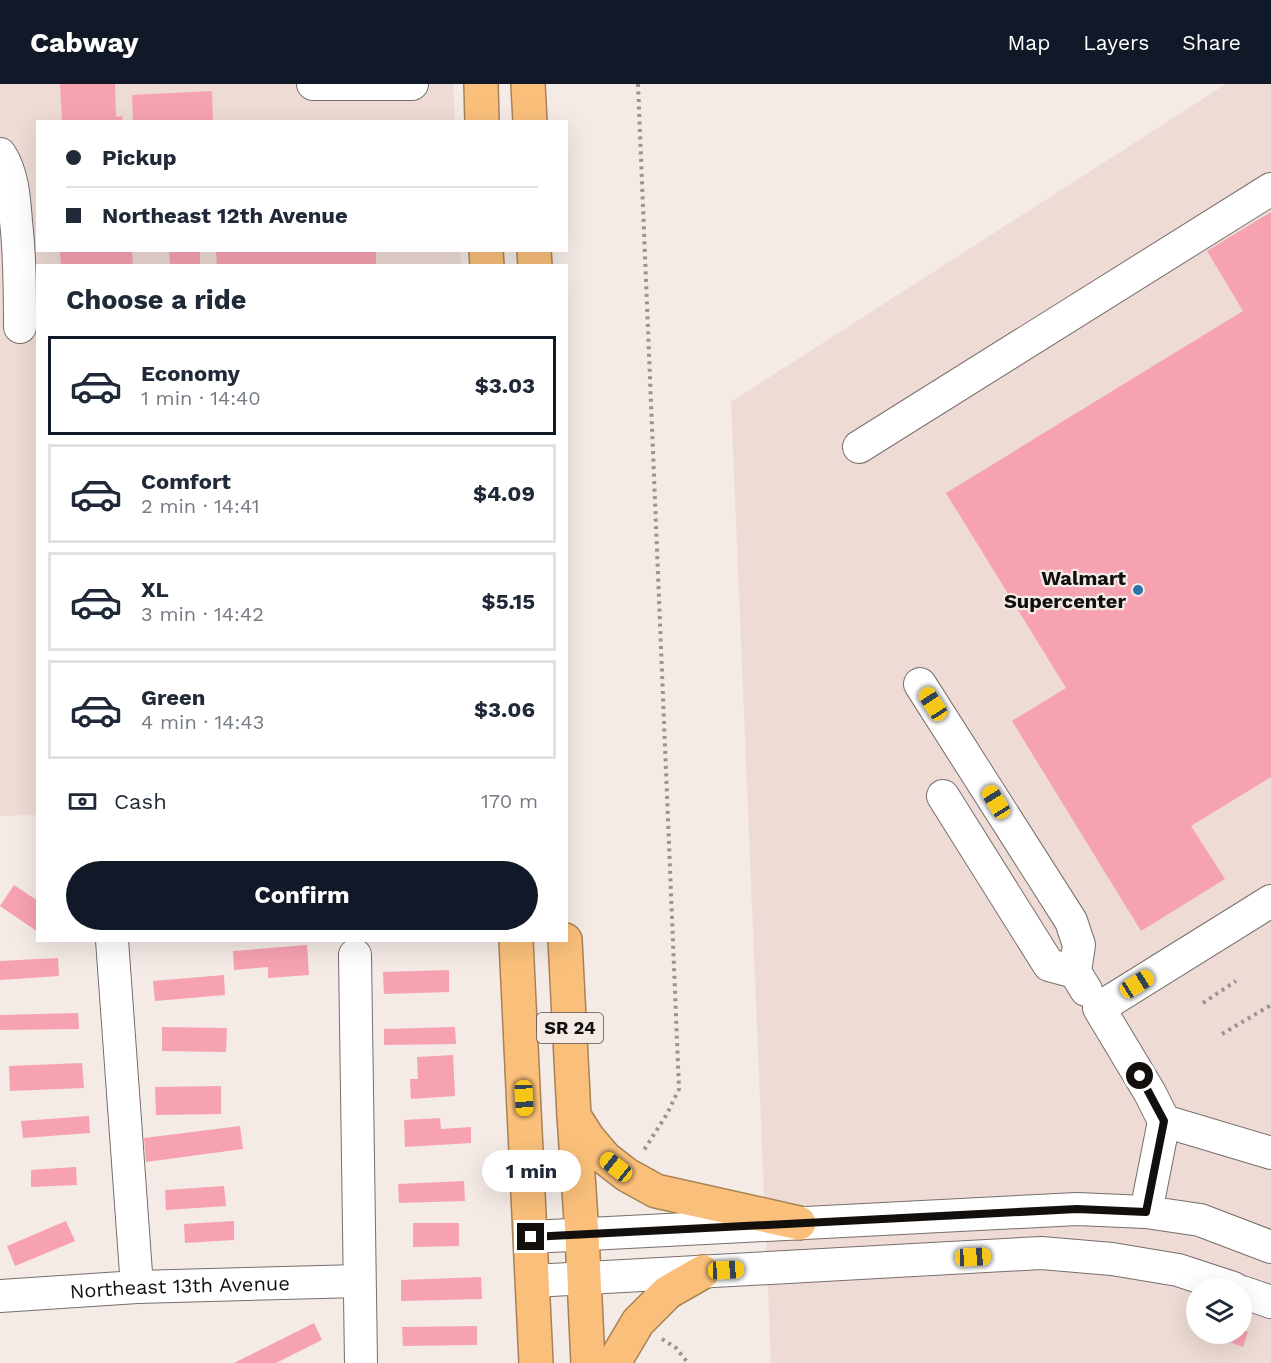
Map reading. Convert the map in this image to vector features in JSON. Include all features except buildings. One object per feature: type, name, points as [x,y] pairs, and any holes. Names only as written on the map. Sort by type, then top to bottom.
[{"type":"highway","points":[[481,84],[482,120]]},
{"type":"highway","points":[[528,84],[530,120]]},
{"type":"highway","name":"SR 24","points":[[516,942],[536,1363]]},
{"type":"highway","name":"SR 24","points":[[565,942],[588,1363]]},
{"type":"highway","points":[[574,1116],[588,1138],[605,1158],[627,1175],[656,1191],[800,1223]]},
{"type":"highway","points":[[616,1363],[638,1322],[668,1292],[703,1272]]},
{"type":"street","points":[[313,84],[412,84]]},
{"type":"street","points":[[0,154],[10,176],[14,198],[18,244],[20,327]]},
{"type":"street","points":[[860,447],[1271,189]]},
{"type":"street","points":[[920,684],[1071,921],[1079,945],[1075,972]]},
{"type":"street","points":[[943,796],[1049,965],[1075,972],[1150,1093],[1164,1121],[1146,1212]]},
{"type":"street","points":[[1099,1008],[1271,901]]},
{"type":"street","points":[[112,942],[137,1287]]},
{"type":"street","points":[[355,955],[361,1363]]},
{"type":"street","points":[[1164,1121],[1271,1153]]},
{"type":"street","points":[[531,1237],[1077,1209],[1146,1212],[1200,1220],[1271,1246]]},
{"type":"street","points":[[533,1281],[1041,1253],[1112,1259],[1178,1270],[1202,1278]]},
{"type":"street","name":"Northeast 13th Avenue","points":[[0,1296],[137,1287],[359,1281]]},
{"type":"street","points":[[1252,1295],[1271,1302]]},
{"type":"path","points":[[638,84],[679,1089],[667,1114],[642,1152]]},
{"type":"path","points":[[1203,1003],[1236,981]]},
{"type":"path","points":[[1222,1034],[1271,1005]]},
{"type":"path","points":[[655,1334],[676,1348],[688,1363]]},
{"type":"shaded area","points":[[0,84],[453,84],[455,120],[36,120],[36,252],[460,252],[461,264],[36,264],[36,815],[0,816]]},
{"type":"shaded area","points":[[1226,84],[1271,84],[1271,1363],[771,1363],[731,402]]},
{"type":"place","name":"Walmart Supercenter","points":[[1138,590]]},
{"type":"route","points":[[531,1237],[1077,1209],[1146,1212],[1164,1121],[1140,1076]]}]
